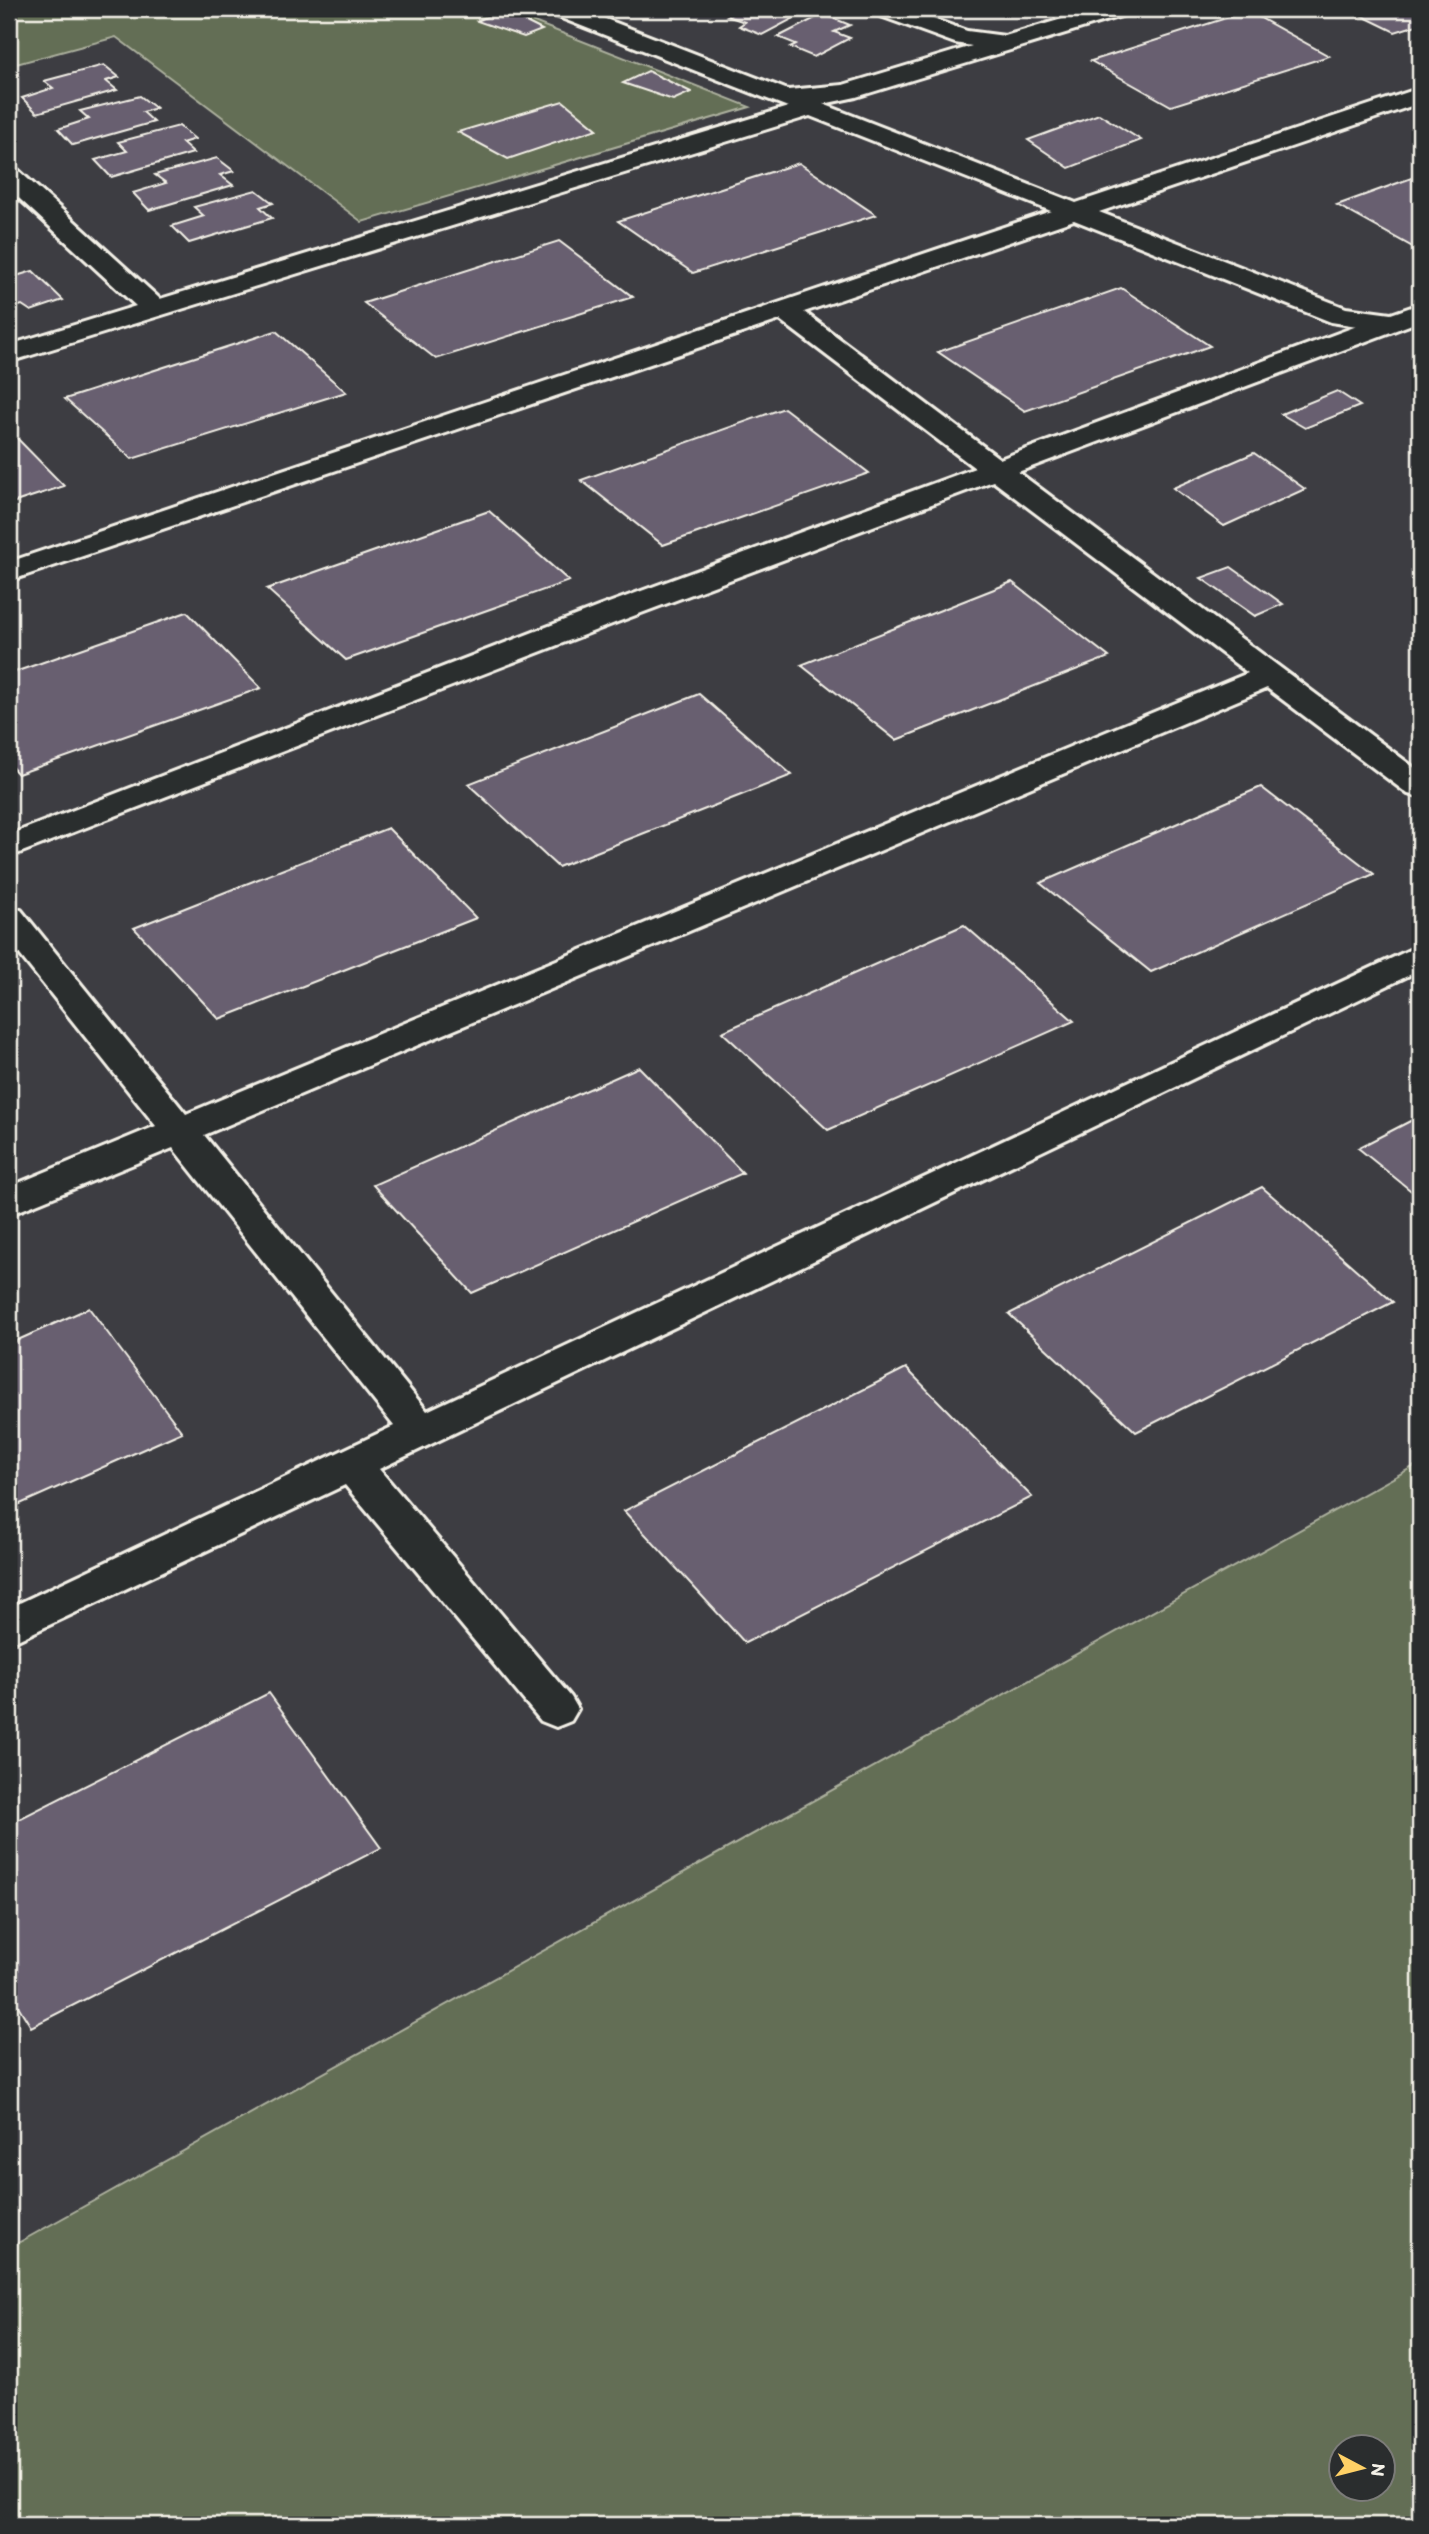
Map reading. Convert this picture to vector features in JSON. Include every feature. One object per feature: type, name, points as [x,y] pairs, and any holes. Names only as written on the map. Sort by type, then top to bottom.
[{"type":"street","points":[[559,9],[1329,311],[1370,321],[1412,316]]},
{"type":"street","points":[[883,9],[953,34],[989,42],[1022,39]]},
{"type":"street","points":[[927,9],[953,34],[961,48],[948,61]]},
{"type":"street","points":[[764,89],[789,96],[819,97],[867,86],[1121,9]]},
{"type":"street","points":[[867,86],[856,92],[846,107],[852,120],[871,131]]},
{"type":"street","points":[[9,572],[1420,95]]},
{"type":"street","points":[[9,354],[812,108]]},
{"type":"street","points":[[9,175],[154,309]]},
{"type":"street","points":[[9,211],[38,202]]},
{"type":"street","points":[[783,310],[1420,787]]},
{"type":"street","points":[[1324,348],[1342,337],[1344,329],[1337,317],[1329,311]]},
{"type":"street","points":[[9,847],[609,614],[1412,316]]},
{"type":"street","points":[[9,1202],[1270,675]]},
{"type":"street","points":[[9,918],[421,1431]]},
{"type":"street","points":[[9,1627],[1420,956]]},
{"type":"street","points":[[351,1464],[555,1709]]},
{"type":"shaded area","points":[[9,9],[1420,9],[1420,2525],[9,2525]]},
{"type":"green space","points":[[9,9],[501,9],[750,107],[362,222],[116,37],[9,66]]},
{"type":"green space","points":[[1420,1463],[1420,2525],[9,2525],[9,2248]]},
{"type":"building","points":[[741,9],[787,9],[783,10],[798,16],[762,35],[739,26],[745,22],[727,16]]},
{"type":"building","points":[[1348,9],[1420,9],[1420,24],[1395,32]]},
{"type":"building","points":[[502,10],[542,30],[524,37],[477,21]]},
{"type":"building","points":[[1248,11],[1329,56],[1171,106],[1091,61]]},
{"type":"building","points":[[823,14],[850,25],[834,32],[850,38],[814,57],[790,47],[796,44],[778,37]]},
{"type":"building","points":[[104,65],[119,77],[106,81],[117,90],[37,113],[22,98],[53,88],[44,81]]},
{"type":"building","points":[[648,71],[691,92],[673,100],[623,83]]},
{"type":"building","points":[[140,96],[156,108],[143,112],[154,122],[73,145],[58,129],[89,119],[80,111]]},
{"type":"building","points":[[563,101],[597,129],[508,159],[458,132]]},
{"type":"building","points":[[1099,114],[1141,140],[1069,168],[1028,140]]},
{"type":"building","points":[[179,126],[195,139],[182,143],[193,153],[111,177],[95,160],[127,151],[118,142]]},
{"type":"building","points":[[217,158],[234,171],[220,175],[233,185],[149,210],[133,193],[166,183],[155,175]]},
{"type":"building","points":[[799,163],[876,215],[693,273],[618,221]]},
{"type":"building","points":[[1420,175],[1420,251],[1337,205]]},
{"type":"building","points":[[256,190],[273,203],[260,207],[272,218],[189,243],[172,226],[204,216],[194,207]]},
{"type":"building","points":[[559,241],[633,297],[436,359],[364,303]]},
{"type":"building","points":[[33,271],[63,300],[31,311],[22,305],[9,309],[9,274],[13,277]]},
{"type":"building","points":[[1121,288],[1210,346],[1025,411],[938,352]]},
{"type":"building","points":[[276,331],[346,392],[132,459],[65,399]]},
{"type":"building","points":[[1337,391],[1360,406],[1305,428],[1281,414]]},
{"type":"building","points":[[784,408],[869,473],[663,545],[581,480]]},
{"type":"building","points":[[9,430],[64,486],[9,504]]},
{"type":"building","points":[[1254,453],[1305,489],[1224,526],[1173,488]]},
{"type":"building","points":[[489,511],[569,581],[346,660],[267,589]]},
{"type":"building","points":[[1231,567],[1283,604],[1255,616],[1201,578]]},
{"type":"building","points":[[1012,582],[1109,657],[896,740],[801,665]]},
{"type":"building","points":[[187,612],[261,688],[18,774],[9,764],[9,674]]},
{"type":"building","points":[[699,694],[792,775],[558,867],[468,784]]},
{"type":"building","points":[[1261,787],[1374,874],[1151,972],[1040,883]]},
{"type":"building","points":[[388,828],[476,918],[219,1019],[134,928]]},
{"type":"building","points":[[964,925],[1074,1021],[828,1130],[722,1032]]},
{"type":"building","points":[[639,1067],[743,1173],[472,1293],[373,1185]]},
{"type":"building","points":[[1420,1116],[1420,1198],[1358,1148]]},
{"type":"building","points":[[1262,1187],[1393,1302],[1136,1432],[1009,1314]]},
{"type":"building","points":[[89,1308],[182,1432],[9,1509],[9,1344]]},
{"type":"building","points":[[906,1368],[1032,1497],[745,1643],[624,1511]]},
{"type":"building","points":[[269,1693],[381,1848],[31,2027],[9,1991],[9,1824]]}]
